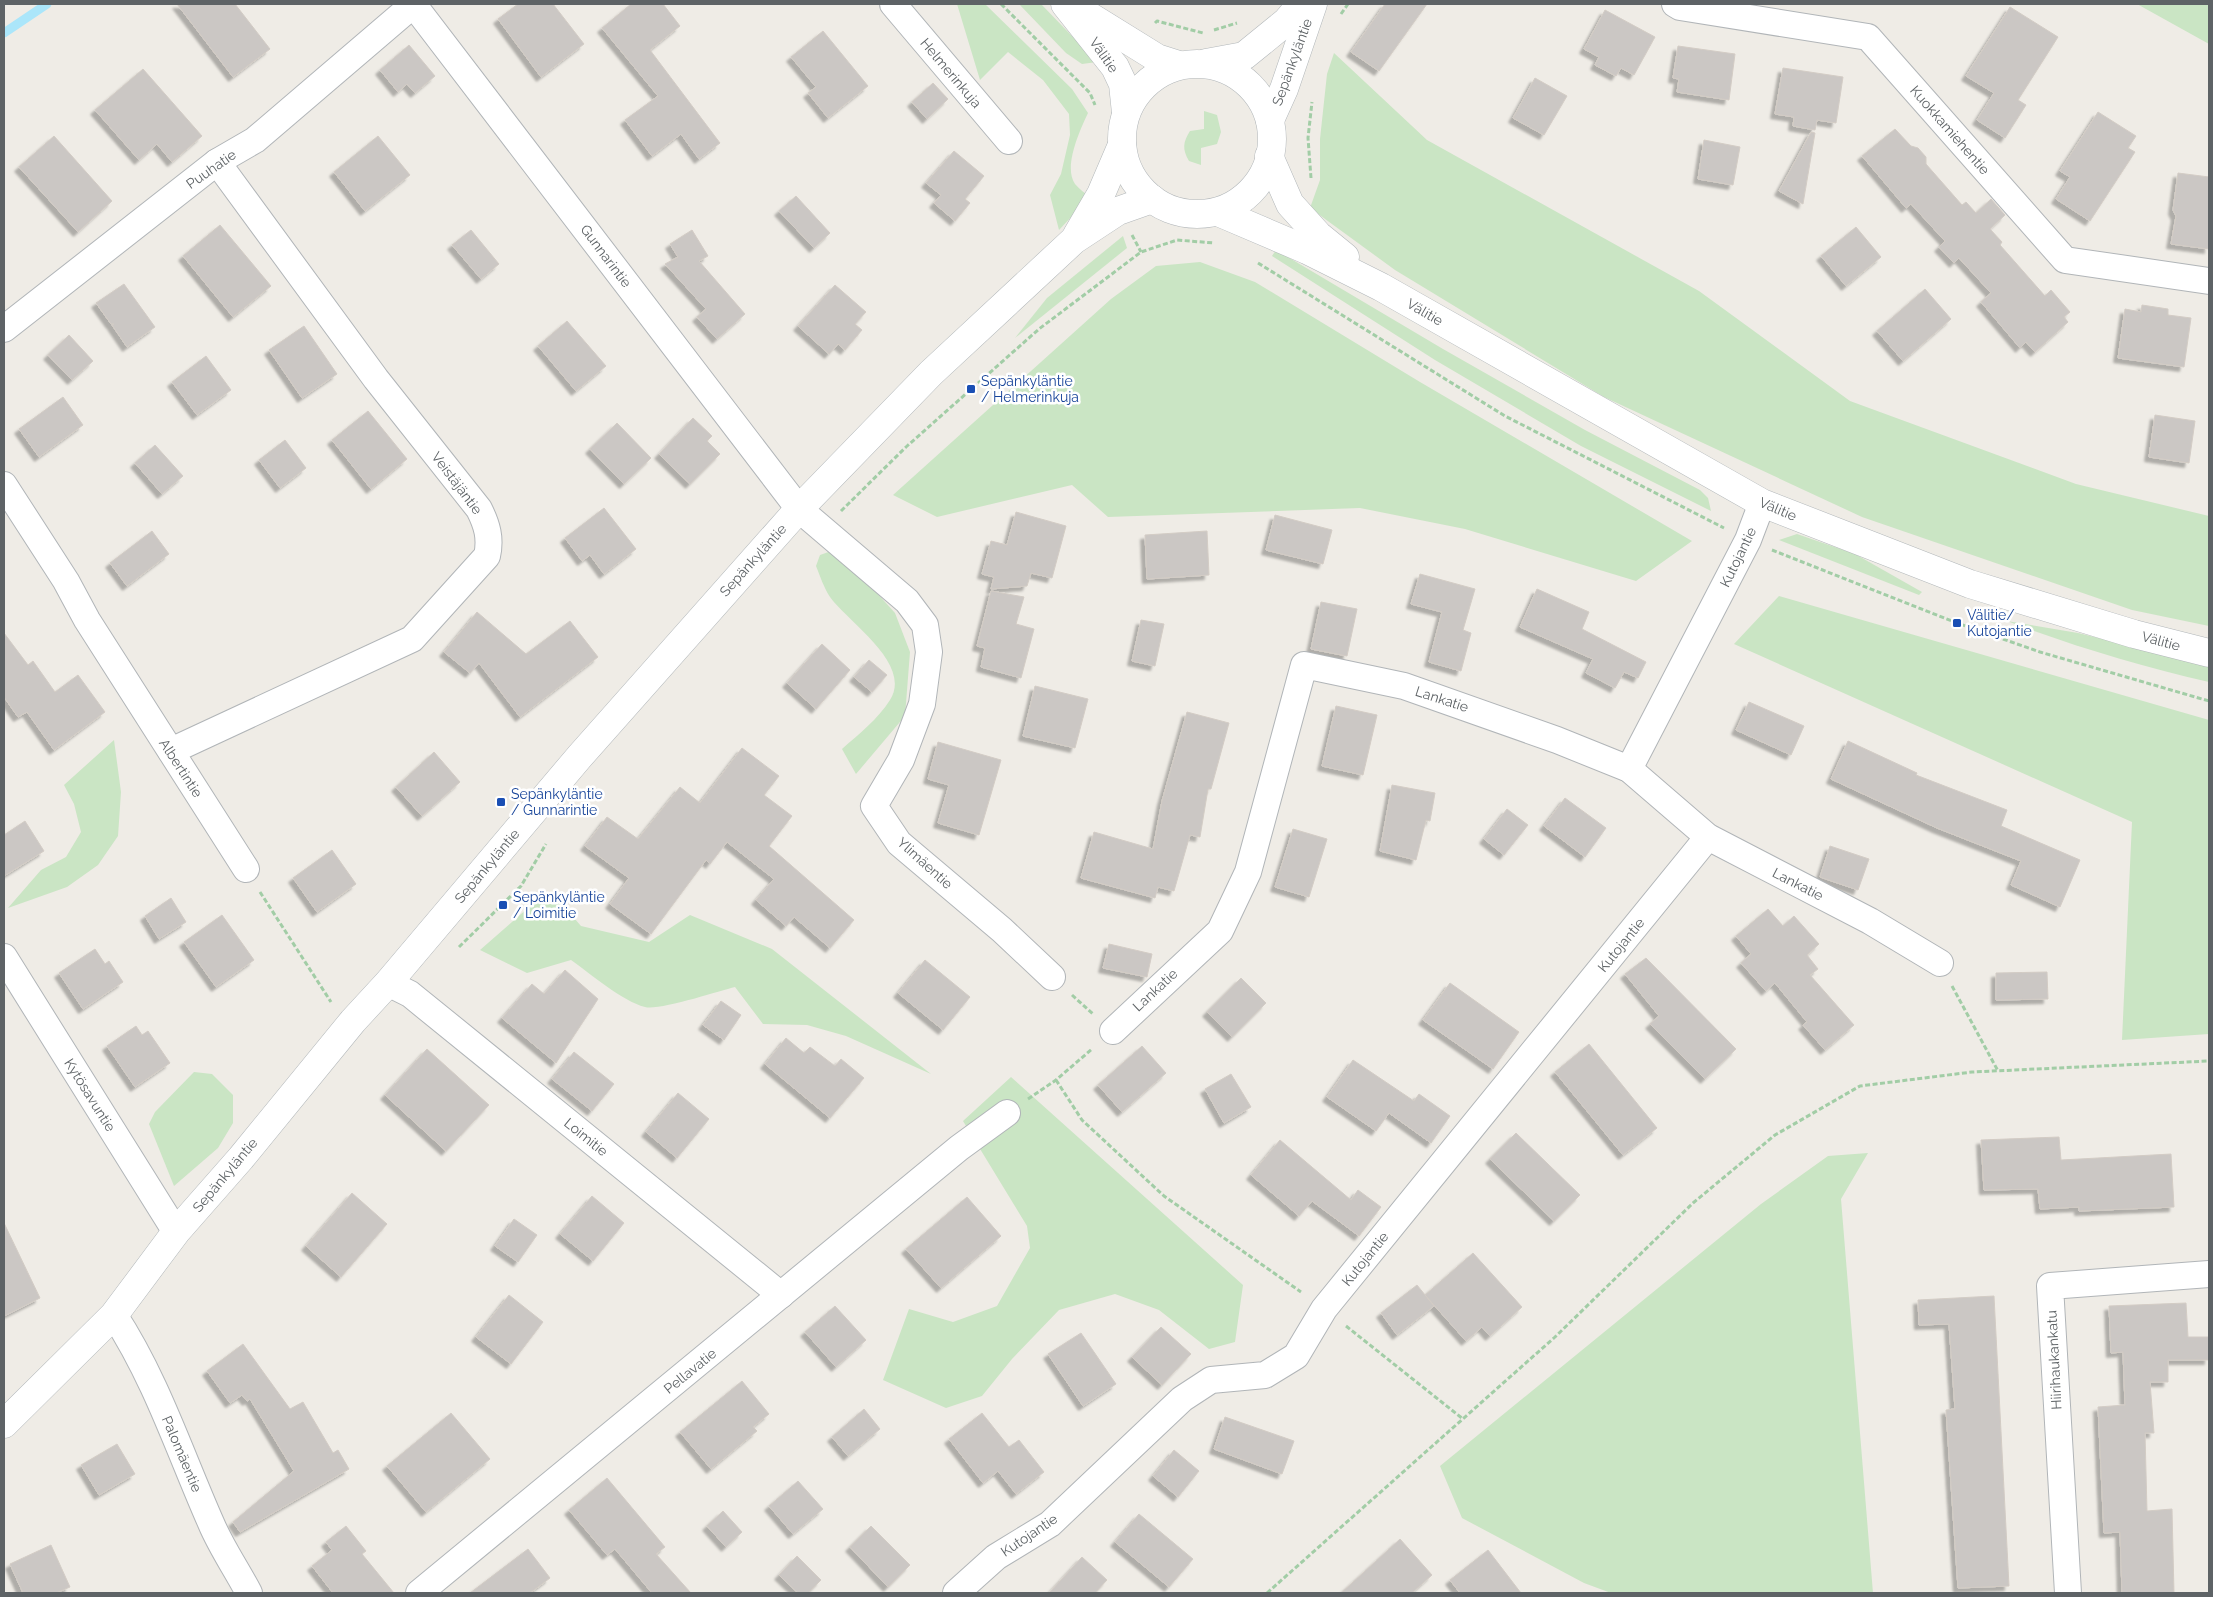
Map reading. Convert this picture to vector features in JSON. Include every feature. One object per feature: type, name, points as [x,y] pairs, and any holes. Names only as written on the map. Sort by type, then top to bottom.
[{"type":"main road","name":"Välitie","points":[[1065,4],[1115,67],[1122,84],[1126,113]]},
{"type":"main road","name":"Välitie","points":[[1069,4],[1157,58],[1179,65]]},
{"type":"main road","name":"Sepänkyläntie","points":[[1206,63],[1244,56],[1287,21],[1300,4]]},
{"type":"main road","name":"Sepänkyläntie","points":[[1270,120],[1284,89],[1313,4]]},
{"type":"main road","points":[[1206,63],[1228,70],[1248,83],[1261,98],[1270,120],[1272,148],[1265,171],[1255,187],[1238,202],[1218,212],[1182,212],[1167,208],[1152,199],[1137,184],[1128,169],[1122,145],[1126,113],[1136,93],[1156,75],[1179,65],[1206,63]]},
{"type":"main road","name":"Sepänkyläntie","points":[[1074,240],[1101,194],[1122,145]]},
{"type":"main road","name":"Välitie","points":[[1270,156],[1290,204],[1318,235],[1381,288]]},
{"type":"main road","name":"Sepänkyläntie","points":[[4,1424],[114,1315],[176,1232],[241,1158],[352,1021],[388,983],[580,756],[799,509],[931,373],[1074,240],[1118,212],[1152,199]]},
{"type":"main road","name":"Välitie","points":[[1218,212],[1307,250],[1381,288],[1762,503],[1970,584],[2134,634],[2209,653]]},
{"type":"street","name":"Puuhatie","points":[[4,329],[218,162],[255,140],[414,4]]},
{"type":"street","name":"Gunnarintie","points":[[414,4],[799,509]]},
{"type":"street","name":"Helmerinkuja","points":[[893,4],[1009,141]]},
{"type":"street","name":"Kuokkamiehentie","points":[[1674,4],[1680,7],[1868,37],[2065,260],[2209,281]]},
{"type":"street","name":"Veistäjäntie","points":[[171,751],[412,639],[487,556],[490,542],[487,525],[479,509],[376,380],[218,162]]},
{"type":"street","name":"Albertintie","points":[[4,485],[246,869]]},
{"type":"street","name":"Kutojantie","points":[[1629,769],[1748,540],[1762,503]]},
{"type":"street","name":"Ylimäentie","points":[[799,509],[907,601],[925,625],[929,652],[922,704],[901,760],[874,806],[899,843],[995,924],[1052,977]]},
{"type":"street","name":"Lankatie","points":[[1113,1030],[1220,931],[1248,872],[1304,665],[1404,686],[1530,730],[1629,769],[1708,837],[1870,921],[1940,963]]},
{"type":"street","name":"Kutojantie","points":[[956,1593],[996,1557],[1050,1524],[1182,1399],[1211,1380],[1265,1375],[1296,1356],[1324,1309],[1708,837]]},
{"type":"street","name":"Kytösavuntie","points":[[4,957],[176,1232]]},
{"type":"street","name":"Loimitie","points":[[388,983],[410,994],[781,1295]]},
{"type":"street","name":"Pellavatie","points":[[419,1593],[958,1148],[1007,1113]]},
{"type":"street","name":"Hiirihaukankatu","points":[[2068,1593],[2050,1286],[2209,1274]]},
{"type":"street","name":"Palomäentie","points":[[114,1315],[129,1337],[158,1398],[212,1525],[249,1593]]},
{"type":"path","points":[[1001,4],[1090,93],[1096,109]]},
{"type":"path","points":[[1339,17],[1348,4]]},
{"type":"path","points":[[1290,204],[1311,178],[1308,138],[1312,100]]},
{"type":"path","points":[[1118,212],[1141,252]]},
{"type":"path","points":[[823,529],[906,447],[1038,329],[1141,252],[1177,240],[1219,243]]},
{"type":"path","points":[[453,953],[521,886],[550,837]]},
{"type":"path","points":[[246,869],[332,1004],[352,1021]]},
{"type":"path","points":[[1940,963],[1998,1071]]},
{"type":"path","points":[[1007,1113],[1056,1080],[1113,1030],[1052,977]]},
{"type":"path","points":[[1267,1593],[1555,1337],[1693,1203],[1775,1135],[1860,1086],[1998,1071],[2209,1061]]},
{"type":"path","points":[[1056,1080],[1082,1120],[1164,1196],[1324,1309],[1463,1419]]},
{"type":"green space","points":[[957,4],[985,4],[1072,89],[1088,113],[1074,148],[1071,168],[1075,184],[1090,197],[1059,230],[1050,195],[1061,174],[1070,135],[1069,114],[1043,80],[1008,52],[980,80]]},
{"type":"green space","points":[[1019,4],[1041,4],[1097,62],[1082,64],[1066,53]]},
{"type":"green space","points":[[2137,4],[2209,4],[2209,44]]},
{"type":"green space","points":[[1334,53],[1427,140],[1699,291],[1850,401],[2076,484],[2209,516],[2209,626],[2132,610],[1862,517],[1604,397],[1395,270],[1310,208],[1320,180],[1320,139],[1327,74]]},
{"type":"green space","points":[[1204,111],[1217,115],[1221,132],[1217,144],[1201,148],[1201,165],[1189,161],[1184,146],[1190,131],[1204,129]]},
{"type":"green space","points":[[1123,236],[1127,248],[1015,338],[1047,298]]},
{"type":"green space","points":[[1276,250],[1585,430],[1700,490],[1708,498],[1711,511],[1581,446],[1435,360],[1272,256]]},
{"type":"green space","points":[[1200,262],[1255,282],[1420,382],[1692,541],[1636,581],[1465,529],[1360,508],[1108,517],[1072,485],[937,517],[893,495],[1111,299],[1156,266]]},
{"type":"green space","points":[[1797,534],[1855,554],[1922,592],[1919,595],[1779,540]]},
{"type":"green space","points":[[837,549],[895,613],[910,652],[905,716],[856,774],[842,749],[880,714],[890,700],[895,686],[893,672],[886,658],[830,597],[822,582],[816,566],[820,555]]},
{"type":"green space","points":[[1779,596],[2209,720],[2209,1034],[2122,1040],[2132,822],[1734,644]]},
{"type":"green space","points":[[2007,621],[2078,633],[2209,665],[2209,682],[2107,655]]},
{"type":"green space","points":[[114,740],[121,792],[118,836],[98,865],[67,887],[8,908],[41,870],[66,857],[81,832],[74,804],[64,785]]},
{"type":"green space","points":[[546,892],[555,896],[581,926],[649,942],[690,915],[772,949],[931,1074],[846,1036],[807,1025],[763,1024],[735,987],[662,1006],[645,1007],[617,993],[571,960],[527,973],[480,950]]},
{"type":"green space","points":[[194,1072],[212,1074],[233,1095],[233,1123],[218,1148],[174,1186],[149,1124],[155,1112]]},
{"type":"green space","points":[[1011,1077],[1243,1285],[1235,1342],[1209,1349],[1159,1310],[1115,1294],[1059,1310],[1012,1359],[982,1396],[946,1408],[883,1380],[909,1309],[953,1322],[997,1306],[1030,1248],[1027,1226],[963,1121]]},
{"type":"green space","points":[[1868,1153],[1841,1199],[1873,1593],[1611,1593],[1584,1583],[1462,1518],[1440,1466],[1761,1204],[1828,1156]]},
{"type":"building","points":[[177,4],[235,4],[270,49],[233,77]]},
{"type":"building","points":[[518,4],[553,4],[584,44],[541,77],[498,19]]},
{"type":"building","points":[[631,4],[663,4],[680,26],[650,50],[720,143],[699,159],[681,134],[652,156],[625,120],[658,96],[602,28]]},
{"type":"building","points":[[1385,4],[1427,4],[1379,71],[1351,52]]},
{"type":"building","points":[[2010,7],[2058,37],[2018,100],[2026,105],[2005,138],[1977,120],[1994,93],[1966,76]]},
{"type":"building","points":[[1605,10],[1655,37],[1634,75],[1621,68],[1616,76],[1595,65],[1599,57],[1584,49]]},
{"type":"building","points":[[823,31],[868,86],[828,118],[808,93],[816,87],[791,57]]},
{"type":"building","points":[[409,45],[435,76],[415,93],[407,84],[398,92],[380,70]]},
{"type":"building","points":[[1678,46],[1735,54],[1729,100],[1677,92],[1679,79],[1673,78]]},
{"type":"building","points":[[1783,68],[1843,77],[1836,123],[1817,120],[1815,130],[1793,126],[1794,117],[1775,114]]},
{"type":"building","points":[[143,69],[202,136],[172,162],[157,144],[139,160],[95,110]]},
{"type":"building","points":[[1535,78],[1567,96],[1544,135],[1513,118]]},
{"type":"building","points":[[933,83],[948,99],[927,119],[912,102]]},
{"type":"building","points":[[2098,112],[2136,136],[2128,148],[2135,152],[2090,221],[2056,199],[2070,177],[2060,171]]},
{"type":"building","points":[[1895,129],[1911,146],[1918,148],[1926,157],[1926,164],[1962,205],[1966,202],[1976,213],[1991,199],[2005,215],[1990,229],[2002,242],[2000,245],[2045,296],[2051,290],[2070,312],[2064,317],[2068,322],[2035,352],[2026,342],[2020,348],[1981,302],[1991,293],[1959,258],[1954,263],[1939,247],[1945,241],[1911,204],[1906,208],[1862,156]]},
{"type":"building","points":[[1811,132],[1815,133],[1803,204],[1779,191]]},
{"type":"building","points":[[54,136],[112,201],[78,232],[19,167]]},
{"type":"building","points":[[378,136],[410,175],[365,211],[334,172]]},
{"type":"building","points":[[1704,140],[1740,147],[1733,185],[1698,179]]},
{"type":"building","points":[[954,151],[984,176],[965,199],[970,203],[955,221],[934,203],[941,195],[926,183]]},
{"type":"building","points":[[2178,173],[2209,177],[2209,249],[2171,244],[2176,216],[2173,210]]},
{"type":"building","points":[[796,196],[830,233],[814,248],[779,211]]},
{"type":"building","points":[[220,225],[271,286],[233,317],[183,256]]},
{"type":"building","points":[[1856,227],[1881,257],[1846,286],[1821,256]]},
{"type":"building","points":[[471,230],[499,264],[481,279],[452,245]]},
{"type":"building","points":[[692,230],[708,256],[699,261],[745,314],[717,339],[697,317],[706,309],[665,264],[678,257],[670,244]]},
{"type":"building","points":[[124,284],[155,327],[127,347],[112,325],[114,324],[111,324],[96,303]]},
{"type":"building","points":[[835,285],[866,312],[855,324],[862,330],[845,350],[838,344],[829,354],[798,326]]},
{"type":"building","points":[[1925,289],[1951,319],[1903,361],[1877,331]]},
{"type":"building","points":[[2142,305],[2168,309],[2168,315],[2191,318],[2184,367],[2118,358],[2125,309],[2141,312]]},
{"type":"building","points":[[567,321],[606,366],[576,391],[538,346]]},
{"type":"building","points":[[304,326],[337,374],[302,398],[269,350]]},
{"type":"building","points":[[69,335],[93,361],[72,380],[48,355]]},
{"type":"building","points":[[206,356],[231,390],[197,415],[172,382]]},
{"type":"building","points":[[63,397],[83,425],[39,457],[19,429]]},
{"type":"building","points":[[368,411],[407,459],[371,489],[332,440]]},
{"type":"building","points":[[2155,415],[2195,421],[2189,463],[2149,457]]},
{"type":"building","points":[[693,418],[712,436],[707,441],[720,454],[690,484],[659,454]]},
{"type":"building","points":[[617,423],[651,458],[624,484],[590,449]]},
{"type":"building","points":[[285,440],[306,468],[280,488],[259,460]]},
{"type":"building","points":[[155,445],[183,476],[162,494],[135,463]]},
{"type":"building","points":[[604,508],[636,549],[604,574],[590,555],[582,561],[565,538]]},
{"type":"building","points":[[1016,512],[1066,526],[1052,578],[1031,573],[1027,586],[991,589],[994,577],[982,574],[991,541],[1007,545]]},
{"type":"building","points":[[1275,515],[1332,530],[1323,564],[1266,550]]},
{"type":"building","points":[[152,531],[169,554],[127,586],[110,563]]},
{"type":"building","points":[[1207,531],[1209,575],[1147,579],[1145,535]]},
{"type":"building","points":[[1420,574],[1475,589],[1463,630],[1471,633],[1461,671],[1429,662],[1442,612],[1411,604]]},
{"type":"building","points":[[1537,589],[1589,612],[1582,629],[1646,662],[1638,678],[1624,672],[1615,688],[1586,673],[1593,659],[1520,627]]},
{"type":"building","points":[[991,591],[1024,597],[1016,624],[1034,629],[1021,678],[981,667],[985,648],[977,646]]},
{"type":"building","points":[[1321,602],[1357,609],[1347,656],[1311,649]]},
{"type":"building","points":[[477,612],[526,654],[570,621],[598,657],[520,717],[479,663],[470,673],[444,652]]},
{"type":"building","points":[[1141,620],[1164,624],[1155,666],[1132,661]]},
{"type":"building","points":[[4,633],[28,665],[33,661],[55,692],[78,675],[105,712],[54,750],[27,712],[18,717],[4,697]]},
{"type":"building","points":[[822,644],[850,670],[816,709],[787,683]]},
{"type":"building","points":[[869,660],[887,675],[872,692],[854,677]]},
{"type":"building","points":[[1035,686],[1088,699],[1075,748],[1023,736]]},
{"type":"building","points":[[1749,702],[1804,726],[1791,755],[1736,730]]},
{"type":"building","points":[[1336,706],[1377,715],[1363,775],[1322,766]]},
{"type":"building","points":[[1187,712],[1229,723],[1211,789],[1208,789],[1200,837],[1190,835],[1174,891],[1158,887],[1155,898],[1081,878],[1094,832],[1153,849],[1162,801]]},
{"type":"building","points":[[1848,741],[1917,773],[1916,775],[2007,810],[2001,826],[2080,860],[2060,907],[2011,885],[2021,861],[1937,828],[1831,779]]},
{"type":"building","points":[[938,742],[1001,760],[979,835],[938,823],[949,785],[928,779]]},
{"type":"building","points":[[742,748],[779,776],[764,795],[792,816],[769,846],[854,920],[830,948],[794,917],[786,926],[756,900],[774,879],[727,842],[710,864],[706,860],[651,934],[610,904],[629,878],[585,846],[607,817],[638,839],[680,787],[700,803]]},
{"type":"building","points":[[434,752],[460,782],[422,816],[396,787]]},
{"type":"building","points":[[1392,785],[1435,793],[1430,821],[1426,820],[1416,860],[1380,851]]},
{"type":"building","points":[[1565,798],[1606,828],[1585,857],[1544,826]]},
{"type":"building","points":[[1507,809],[1528,825],[1504,855],[1484,839]]},
{"type":"building","points":[[25,821],[44,851],[4,876],[4,835]]},
{"type":"building","points":[[1293,829],[1327,839],[1309,897],[1275,887]]},
{"type":"building","points":[[1830,846],[1869,859],[1858,890],[1820,877]]},
{"type":"building","points":[[332,850],[356,884],[317,912],[293,878]]},
{"type":"building","points":[[171,898],[186,922],[159,939],[145,916]]},
{"type":"building","points":[[1768,909],[1783,926],[1794,916],[1819,944],[1807,955],[1818,969],[1810,975],[1854,1025],[1825,1050],[1803,1025],[1807,1022],[1775,983],[1766,991],[1741,963],[1751,954],[1736,936]]},
{"type":"building","points":[[222,915],[254,960],[216,987],[184,942]]},
{"type":"building","points":[[1109,944],[1152,954],[1147,977],[1103,968]]},
{"type":"building","points":[[95,949],[105,964],[109,961],[123,982],[83,1009],[59,973]]},
{"type":"building","points":[[1646,958],[1736,1049],[1705,1079],[1650,1024],[1659,1016],[1625,974]]},
{"type":"building","points":[[925,960],[970,997],[943,1030],[898,993]]},
{"type":"building","points":[[565,970],[598,999],[556,1063],[502,1018],[532,984],[544,994]]},
{"type":"building","points":[[2047,972],[2048,999],[1996,1000],[1996,973]]},
{"type":"building","points":[[1241,978],[1266,1003],[1232,1037],[1207,1012]]},
{"type":"building","points":[[1450,983],[1519,1032],[1493,1069],[1423,1020]]},
{"type":"building","points":[[721,1001],[741,1015],[724,1040],[703,1025]]},
{"type":"building","points":[[136,1026],[142,1035],[148,1031],[170,1063],[135,1087],[107,1046]]},
{"type":"building","points":[[786,1038],[804,1053],[810,1047],[835,1066],[841,1059],[864,1078],[830,1118],[765,1064]]},
{"type":"building","points":[[1589,1044],[1657,1128],[1623,1155],[1555,1072]]},
{"type":"building","points":[[1142,1046],[1166,1073],[1122,1112],[1098,1085]]},
{"type":"building","points":[[427,1049],[489,1105],[446,1151],[385,1095]]},
{"type":"building","points":[[574,1052],[614,1084],[592,1111],[552,1079]]},
{"type":"building","points":[[1353,1060],[1414,1101],[1419,1094],[1450,1116],[1431,1143],[1389,1113],[1376,1131],[1327,1097]]},
{"type":"building","points":[[1231,1074],[1251,1107],[1224,1123],[1205,1089]]},
{"type":"building","points":[[678,1093],[709,1119],[677,1158],[646,1132]]},
{"type":"building","points":[[1516,1133],[1580,1195],[1554,1221],[1490,1159]]},
{"type":"building","points":[[2059,1137],[2061,1160],[2171,1154],[2174,1207],[2079,1211],[2079,1207],[2040,1209],[2038,1189],[1984,1190],[1981,1140]]},
{"type":"building","points":[[1280,1140],[1351,1200],[1358,1190],[1381,1207],[1359,1236],[1312,1201],[1299,1216],[1251,1175]]},
{"type":"building","points":[[352,1193],[387,1224],[341,1277],[306,1246]]},
{"type":"building","points":[[592,1196],[624,1223],[593,1261],[560,1234]]},
{"type":"building","points":[[967,1197],[1001,1236],[941,1288],[906,1249]]},
{"type":"building","points":[[514,1219],[537,1235],[518,1262],[495,1246]]},
{"type":"building","points":[[4,1223],[40,1298],[4,1316]]},
{"type":"building","points":[[1473,1253],[1522,1307],[1490,1336],[1482,1327],[1466,1341],[1425,1295]]},
{"type":"building","points":[[1417,1285],[1434,1306],[1397,1335],[1381,1313]]},
{"type":"building","points":[[509,1295],[543,1322],[511,1364],[476,1337]]},
{"type":"building","points":[[1994,1296],[2009,1586],[1958,1588],[1946,1410],[1955,1409],[1949,1324],[1919,1325],[1918,1300]]},
{"type":"building","points":[[2186,1303],[2188,1337],[2209,1337],[2209,1360],[2168,1360],[2168,1382],[2150,1382],[2154,1433],[2145,1433],[2147,1511],[2172,1509],[2174,1593],[2122,1593],[2120,1532],[2104,1533],[2098,1407],[2125,1405],[2123,1352],[2111,1353],[2109,1306]]},
{"type":"building","points":[[835,1306],[866,1340],[836,1367],[805,1332]]},
{"type":"building","points":[[1161,1327],[1191,1354],[1162,1385],[1132,1357]]},
{"type":"building","points":[[1081,1333],[1116,1384],[1083,1406],[1048,1354]]},
{"type":"building","points":[[243,1344],[290,1409],[303,1402],[333,1453],[338,1450],[349,1469],[240,1532],[233,1522],[294,1471],[250,1399],[247,1401],[242,1395],[230,1403],[207,1371]]},
{"type":"building","points":[[742,1381],[769,1414],[753,1427],[757,1431],[711,1469],[680,1432]]},
{"type":"building","points":[[864,1409],[880,1429],[848,1456],[832,1437]]},
{"type":"building","points":[[451,1413],[490,1459],[426,1512],[387,1466]]},
{"type":"building","points":[[982,1413],[1009,1447],[1019,1440],[1044,1472],[1016,1494],[998,1471],[983,1483],[949,1439]]},
{"type":"building","points":[[1225,1417],[1294,1441],[1282,1474],[1214,1449]]},
{"type":"building","points":[[117,1444],[135,1474],[99,1495],[81,1465]]},
{"type":"building","points":[[1174,1450],[1199,1471],[1178,1497],[1153,1476]]},
{"type":"building","points":[[607,1478],[665,1547],[656,1554],[691,1593],[652,1593],[615,1549],[607,1555],[569,1510]]},
{"type":"building","points":[[798,1481],[823,1509],[793,1534],[769,1506]]},
{"type":"building","points":[[723,1511],[742,1532],[726,1547],[707,1526]]},
{"type":"building","points":[[1139,1514],[1193,1559],[1169,1587],[1115,1542]]},
{"type":"building","points":[[346,1526],[366,1551],[362,1554],[394,1593],[333,1593],[312,1566],[332,1550],[326,1542]]},
{"type":"building","points":[[871,1526],[910,1565],[888,1587],[850,1547]]},
{"type":"building","points":[[1400,1539],[1432,1575],[1412,1593],[1341,1593]]},
{"type":"building","points":[[51,1545],[70,1587],[56,1593],[23,1593],[10,1564]]},
{"type":"building","points":[[528,1549],[550,1578],[530,1593],[470,1593]]},
{"type":"building","points":[[1488,1550],[1521,1593],[1460,1593],[1450,1580]]},
{"type":"building","points":[[797,1556],[821,1580],[808,1593],[798,1593],[779,1575]]},
{"type":"building","points":[[1082,1557],[1107,1580],[1095,1593],[1049,1593]]},
{"type":"waterway","points":[[4,33],[47,4]]},
{"type":"place","name":"Sepänkyläntie / Helmerinkuja","points":[[971,389]]},
{"type":"place","name":"Välitie/ Kutojantie","points":[[1957,623]]},
{"type":"place","name":"Sepänkyläntie / Gunnarintie","points":[[501,802]]},
{"type":"place","name":"Sepänkyläntie / Loimitie","points":[[503,905]]}]
